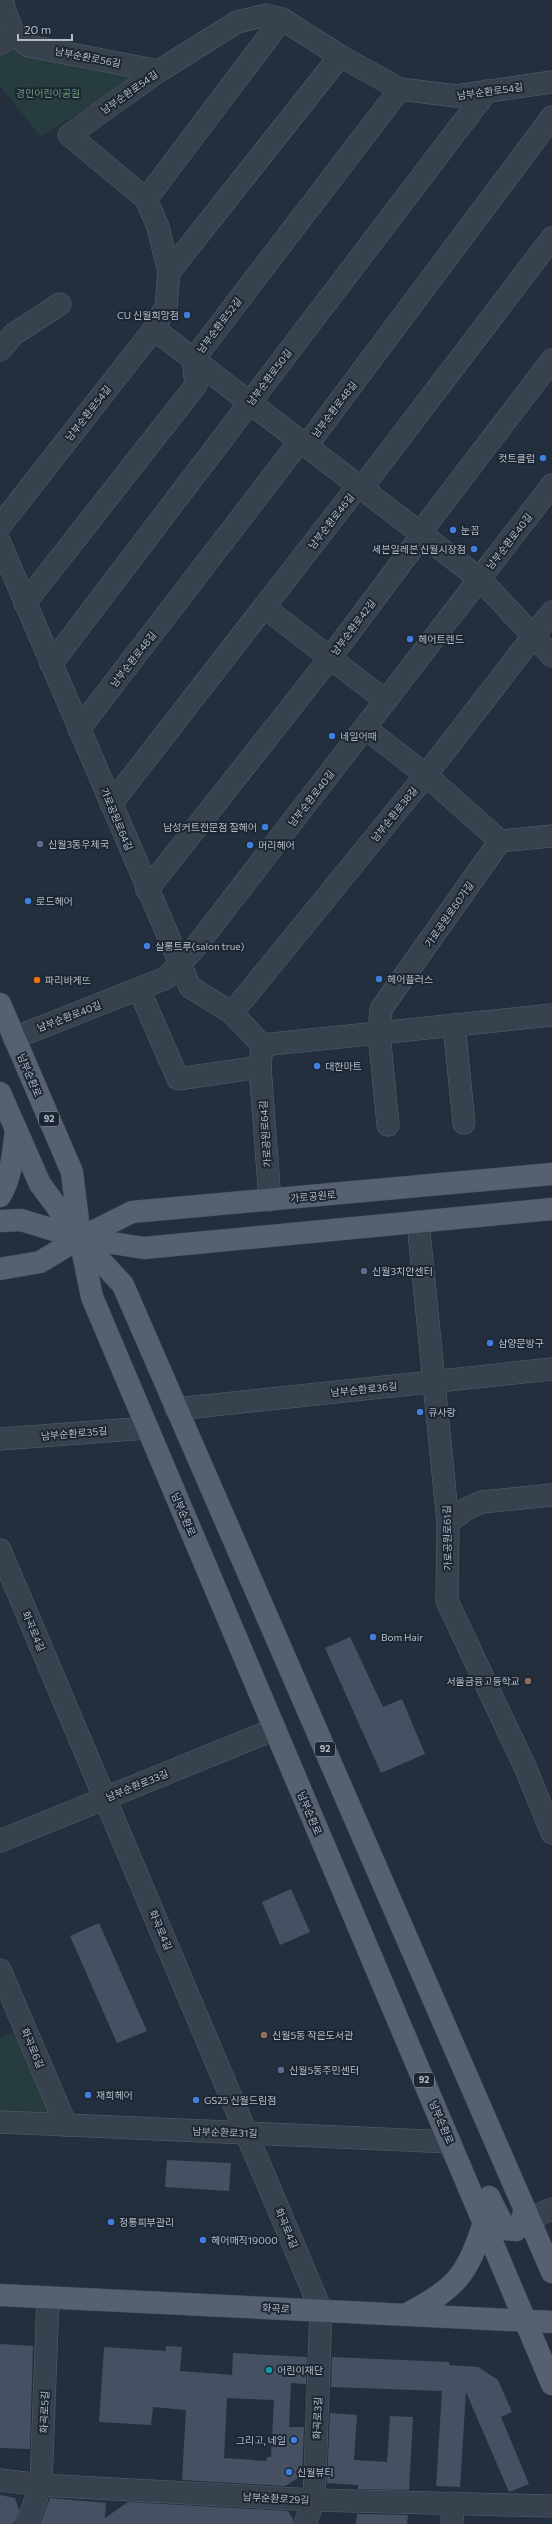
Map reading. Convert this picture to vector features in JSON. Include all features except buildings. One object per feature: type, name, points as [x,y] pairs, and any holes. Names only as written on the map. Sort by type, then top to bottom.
[{"type":"main road","name":"남부순환로","points":[[0,1004],[72,1172],[80,1238],[92,1297],[552,2384]]},
{"type":"main road","name":"남부순환로","points":[[0,1093],[40,1184],[80,1238],[123,1285],[552,2272]]},
{"type":"main road","points":[[0,1196],[6,1186],[12,1165],[16,1129]]},
{"type":"main road","name":"가로공원로","points":[[0,1269],[40,1262],[80,1238],[132,1212],[552,1174]]},
{"type":"main road","points":[[0,1221],[22,1220],[80,1238],[144,1248],[552,1209]]},
{"type":"main road","points":[[467,2182],[482,2184],[505,2229],[516,2230],[527,2214]]},
{"type":"main road","points":[[407,2314],[436,2299],[452,2286],[474,2254],[484,2222]]},
{"type":"main road","name":"화곡로","points":[[0,2295],[552,2322]]},
{"type":"street","points":[[3,0],[7,39]]},
{"type":"street","name":"남부순환로54길","points":[[0,526],[154,330],[166,306],[169,272],[158,227],[146,199],[69,135],[159,71],[237,22],[268,15],[282,19],[340,56],[400,89],[456,96],[552,82]]},
{"type":"street","points":[[146,199],[282,19]]},
{"type":"street","name":"남부순환로56길","points":[[7,39],[29,46],[159,71]]},
{"type":"street","points":[[169,272],[340,56]]},
{"type":"street","name":"남부순환로52길","points":[[25,603],[196,386],[193,360],[400,89]]},
{"type":"street","name":"남부순환로50길","points":[[51,664],[487,91]]},
{"type":"street","name":"남부순환로48길","points":[[79,729],[300,442],[310,441],[552,116]]},
{"type":"street","name":"남부순환로46길","points":[[111,804],[358,486],[367,481],[552,238]]},
{"type":"street","points":[[0,350],[14,334],[60,304]]},
{"type":"street","points":[[154,330],[480,579],[552,656]]},
{"type":"street","name":"남부순환로42길","points":[[147,890],[330,658],[416,543],[420,533],[552,360]]},
{"type":"street","name":"남부순환로40길","points":[[14,1038],[166,978],[179,965],[194,949],[552,485]]},
{"type":"street","name":"가로공원로64길","points":[[0,543],[179,965],[190,986],[232,1013],[262,1045],[260,1067],[270,1200]]},
{"type":"street","points":[[264,607],[386,701]]},
{"type":"street","name":"남부순환로38길","points":[[232,1013],[426,775],[552,612]]},
{"type":"street","points":[[365,728],[426,775],[500,841],[552,836]]},
{"type":"street","name":"가로공원로60가길","points":[[388,1125],[379,1033],[381,1009],[500,841]]},
{"type":"street","points":[[139,989],[178,1079],[260,1067]]},
{"type":"street","points":[[262,1045],[552,1015]]},
{"type":"street","points":[[454,1025],[464,1123]]},
{"type":"street","name":"가로공원로61길","points":[[418,1222],[448,1523],[448,1601],[526,1769],[552,1833]]},
{"type":"street","name":"남부순환로36길","points":[[176,1409],[552,1369]]},
{"type":"street","name":"남부순환로35길","points":[[0,1439],[147,1428]]},
{"type":"street","points":[[448,1523],[466,1509],[482,1502],[552,1495]]},
{"type":"street","name":"화곡로4길","points":[[0,1550],[321,2310]]},
{"type":"street","name":"남부순환로33길","points":[[0,1841],[275,1729]]},
{"type":"street","name":"화곡로6길","points":[[0,1970],[66,2125]]},
{"type":"street","name":"남부순환로31길","points":[[0,2122],[450,2142]]},
{"type":"street","points":[[527,2214],[552,2209]]},
{"type":"street","name":"화곡로5길","points":[[27,2524],[42,2486],[48,2297]]},
{"type":"street","name":"화곡로3길","points":[[305,2524],[314,2500],[321,2310]]},
{"type":"street","name":"남부순환로29길","points":[[0,2480],[42,2486],[314,2500],[453,2514],[552,2506]]},
{"type":"green space","name":"경인어린이공원","points":[[13,46],[136,77],[41,137],[0,86],[0,56]]},
{"type":"green space","points":[[18,2030],[55,2117],[0,2114],[0,2038]]},
{"type":"place","name":"CU 신월희망점","points":[[187,315]]},
{"type":"place","name":"컷트클럽","points":[[543,458]]},
{"type":"place","name":"눈꼽","points":[[453,530]]},
{"type":"place","name":"세븐일레븐 신월시장점","points":[[474,549]]},
{"type":"place","name":"헤어트렌드","points":[[410,639]]},
{"type":"place","name":"네일어때","points":[[332,736]]},
{"type":"place","name":"남성커트전문점 잘헤어","points":[[265,827]]},
{"type":"place","name":"신월3동우체국","points":[[40,844]]},
{"type":"place","name":"머리헤어","points":[[250,845]]},
{"type":"place","name":"로드헤어","points":[[28,901]]},
{"type":"place","name":"살롱트루(salon true)","points":[[147,946]]},
{"type":"place","name":"헤어플러스","points":[[379,979]]},
{"type":"place","name":"파리바게뜨","points":[[37,980]]},
{"type":"place","name":"대한마트","points":[[317,1066]]},
{"type":"place","name":"신월3치안센터","points":[[364,1271]]},
{"type":"place","name":"삼양문방구","points":[[490,1343]]},
{"type":"place","name":"큐사랑","points":[[420,1412]]},
{"type":"place","name":"Bom Hair","points":[[373,1637]]},
{"type":"place","name":"서울금융고등학교","points":[[528,1681]]},
{"type":"place","name":"신월5동 작은도서관","points":[[264,2035]]},
{"type":"place","name":"신월5동주민센터","points":[[281,2070]]},
{"type":"place","name":"재희헤어","points":[[88,2095]]},
{"type":"place","name":"GS25 신월드림점","points":[[196,2100]]},
{"type":"place","name":"정통피부관리","points":[[111,2222]]},
{"type":"place","name":"헤어매직19000","points":[[203,2240]]},
{"type":"place","name":"어린이재단","points":[[269,2370]]},
{"type":"place","name":"그리고, 네일","points":[[294,2440]]},
{"type":"place","name":"신월뷰티","points":[[289,2472]]}]
